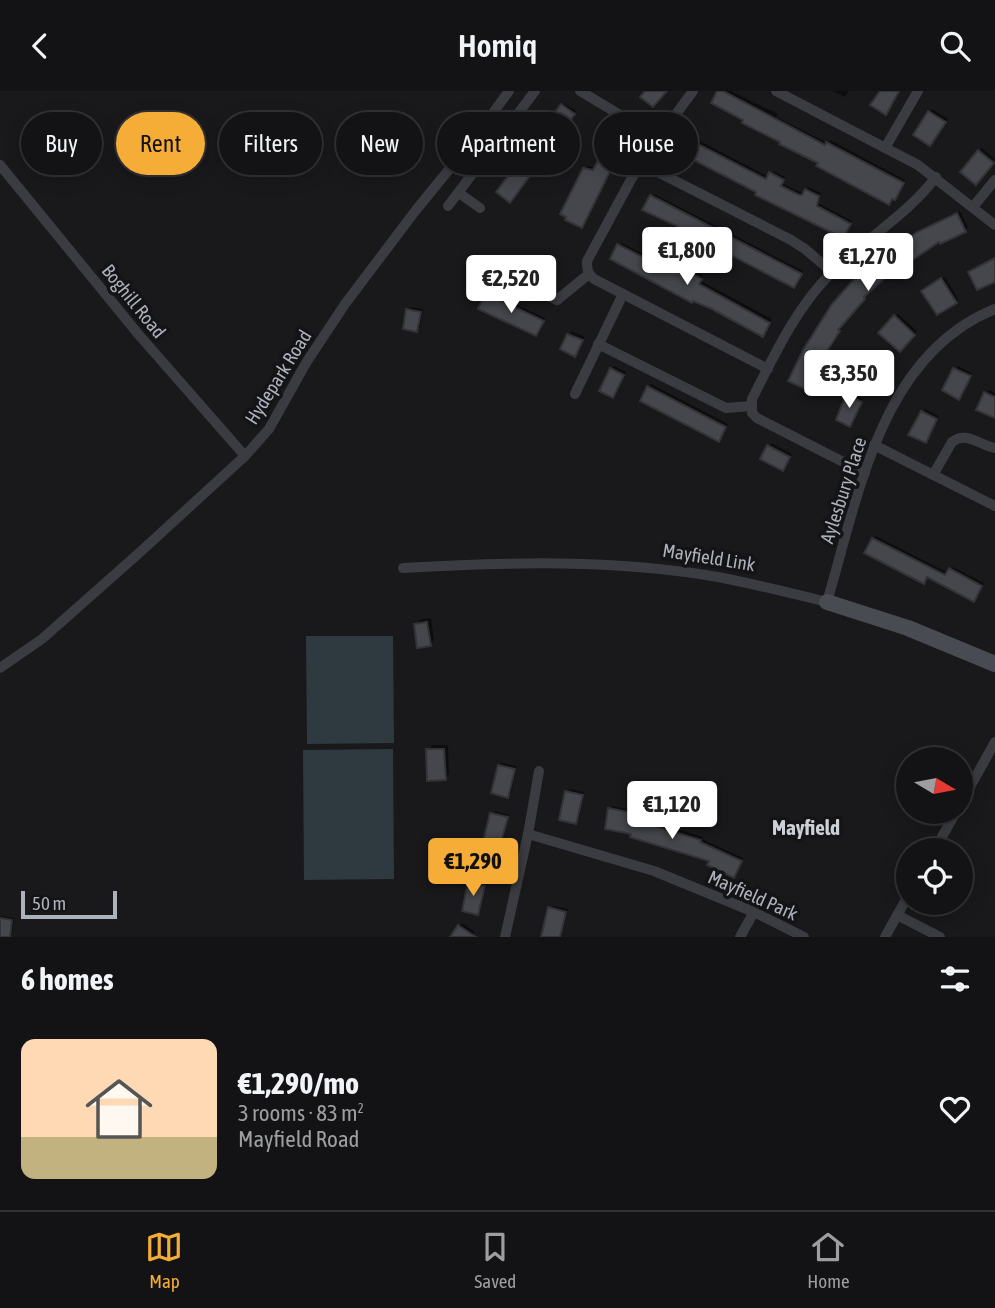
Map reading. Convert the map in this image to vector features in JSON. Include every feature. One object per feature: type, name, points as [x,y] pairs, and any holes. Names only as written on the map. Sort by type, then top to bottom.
[{"type":"street","name":"Hydepark Road","points":[[0,668],[42,639],[244,456],[269,429],[306,363],[345,304],[509,91]]},
{"type":"street","points":[[448,206],[535,91]]},
{"type":"street","points":[[580,91],[615,112]]},
{"type":"street","points":[[677,112],[693,91]]},
{"type":"street","points":[[776,91],[918,165],[995,225]]},
{"type":"street","points":[[885,148],[918,91]]},
{"type":"street","name":"Boghill Road","points":[[0,165],[138,335],[244,456]]},
{"type":"street","points":[[589,274],[587,261],[634,175]]},
{"type":"street","points":[[664,175],[791,240],[832,272]]},
{"type":"street","points":[[865,473],[757,418],[752,413],[751,406],[803,306],[832,272],[868,239],[908,209],[936,177]]},
{"type":"street","points":[[973,207],[995,180]]},
{"type":"street","points":[[459,193],[480,208]]},
{"type":"street","points":[[494,269],[510,271],[557,300],[589,274]]},
{"type":"street","points":[[589,274],[768,369]]},
{"type":"street","points":[[575,394],[623,294]]},
{"type":"street","name":"Aylesbury Place","points":[[827,602],[874,445],[901,394],[929,355],[958,330],[995,309]]},
{"type":"street","points":[[598,344],[726,408],[751,406]]},
{"type":"street","points":[[933,475],[957,438],[971,438],[995,448]]},
{"type":"street","points":[[874,445],[995,506]]},
{"type":"street","name":"Mayfield Link","points":[[403,568],[522,563],[639,568],[716,577],[827,602],[908,628],[995,664]]},
{"type":"street","points":[[973,781],[995,742]]},
{"type":"street","points":[[505,937],[539,771]]},
{"type":"street","name":"Mayfield Park","points":[[528,834],[653,871],[754,912],[804,937]]},
{"type":"street","points":[[740,937],[754,912]]},
{"type":"street","points":[[885,937],[897,915],[940,937]]},
{"type":"shaded area","points":[[306,636],[393,636],[394,743],[307,744]]},
{"type":"shaded area","points":[[393,749],[394,879],[304,880],[303,750]]},
{"type":"building","points":[[645,91],[667,91],[653,107],[640,97]]},
{"type":"building","points":[[717,91],[723,91],[904,183],[895,200],[892,199],[889,205],[742,123],[743,120],[711,103]]},
{"type":"building","points":[[880,91],[899,91],[886,115],[870,105]]},
{"type":"building","points":[[561,104],[572,112],[555,112]]},
{"type":"building","points":[[928,111],[946,122],[930,146],[913,135]]},
{"type":"building","points":[[698,144],[766,179],[769,172],[784,180],[781,186],[799,195],[802,195],[805,189],[819,196],[817,206],[851,224],[843,238],[755,195],[756,192],[698,162]]},
{"type":"building","points":[[978,150],[994,163],[976,185],[960,172]]},
{"type":"building","points":[[583,168],[594,168],[594,175],[608,175],[582,228],[565,220],[566,217],[560,214]]},
{"type":"building","points":[[509,175],[530,175],[510,203],[496,192]]},
{"type":"building","points":[[650,195],[802,274],[794,288],[725,252],[721,253],[718,259],[674,236],[677,226],[642,210]]},
{"type":"building","points":[[957,213],[966,232],[940,244],[939,242],[905,265],[903,262],[864,297],[838,330],[840,331],[820,362],[807,390],[788,381],[803,350],[832,304],[862,270],[881,254],[917,232]]},
{"type":"building","points":[[617,244],[651,261],[654,261],[657,254],[702,279],[699,284],[770,323],[763,337],[610,259]]},
{"type":"building","points":[[995,258],[995,282],[977,290],[968,272]]},
{"type":"building","points":[[941,278],[957,303],[937,315],[921,291]]},
{"type":"building","points":[[485,293],[544,321],[536,336],[478,309]]},
{"type":"building","points":[[406,309],[421,312],[417,332],[403,329]]},
{"type":"building","points":[[894,315],[915,335],[900,352],[878,333]]},
{"type":"building","points":[[567,334],[583,340],[575,357],[560,349]]},
{"type":"building","points":[[864,354],[889,369],[876,389],[852,374]]},
{"type":"building","points":[[610,368],[624,375],[613,398],[599,391]]},
{"type":"building","points":[[953,368],[971,376],[959,400],[942,390]]},
{"type":"building","points":[[647,386],[726,427],[719,442],[640,401]]},
{"type":"building","points":[[984,392],[995,397],[995,418],[976,410]]},
{"type":"building","points":[[846,394],[862,402],[850,427],[836,420]]},
{"type":"building","points":[[921,411],[937,419],[926,443],[908,435]]},
{"type":"building","points":[[767,445],[790,457],[783,471],[760,459]]},
{"type":"building","points":[[872,538],[945,575],[949,568],[982,586],[974,602],[927,577],[924,584],[864,553]]},
{"type":"building","points":[[427,622],[431,646],[417,648],[414,624]]},
{"type":"building","points":[[426,749],[444,749],[446,780],[427,781]]},
{"type":"building","points":[[498,765],[515,769],[508,798],[491,793]]},
{"type":"building","points":[[565,791],[583,795],[576,824],[559,820]]},
{"type":"building","points":[[608,808],[629,812],[628,818],[701,840],[700,842],[742,861],[734,878],[707,865],[709,861],[630,837],[631,834],[605,829]]},
{"type":"building","points":[[490,813],[508,817],[500,846],[483,842]]},
{"type":"building","points":[[468,882],[485,886],[478,915],[462,911]]},
{"type":"building","points":[[548,907],[566,912],[560,937],[541,937]]},
{"type":"building","points":[[0,918],[12,920],[10,937],[0,937]]},
{"type":"building","points":[[458,925],[476,937],[450,937]]},
{"type":"district","name":"Mayfield","points":[[806,827]]}]
